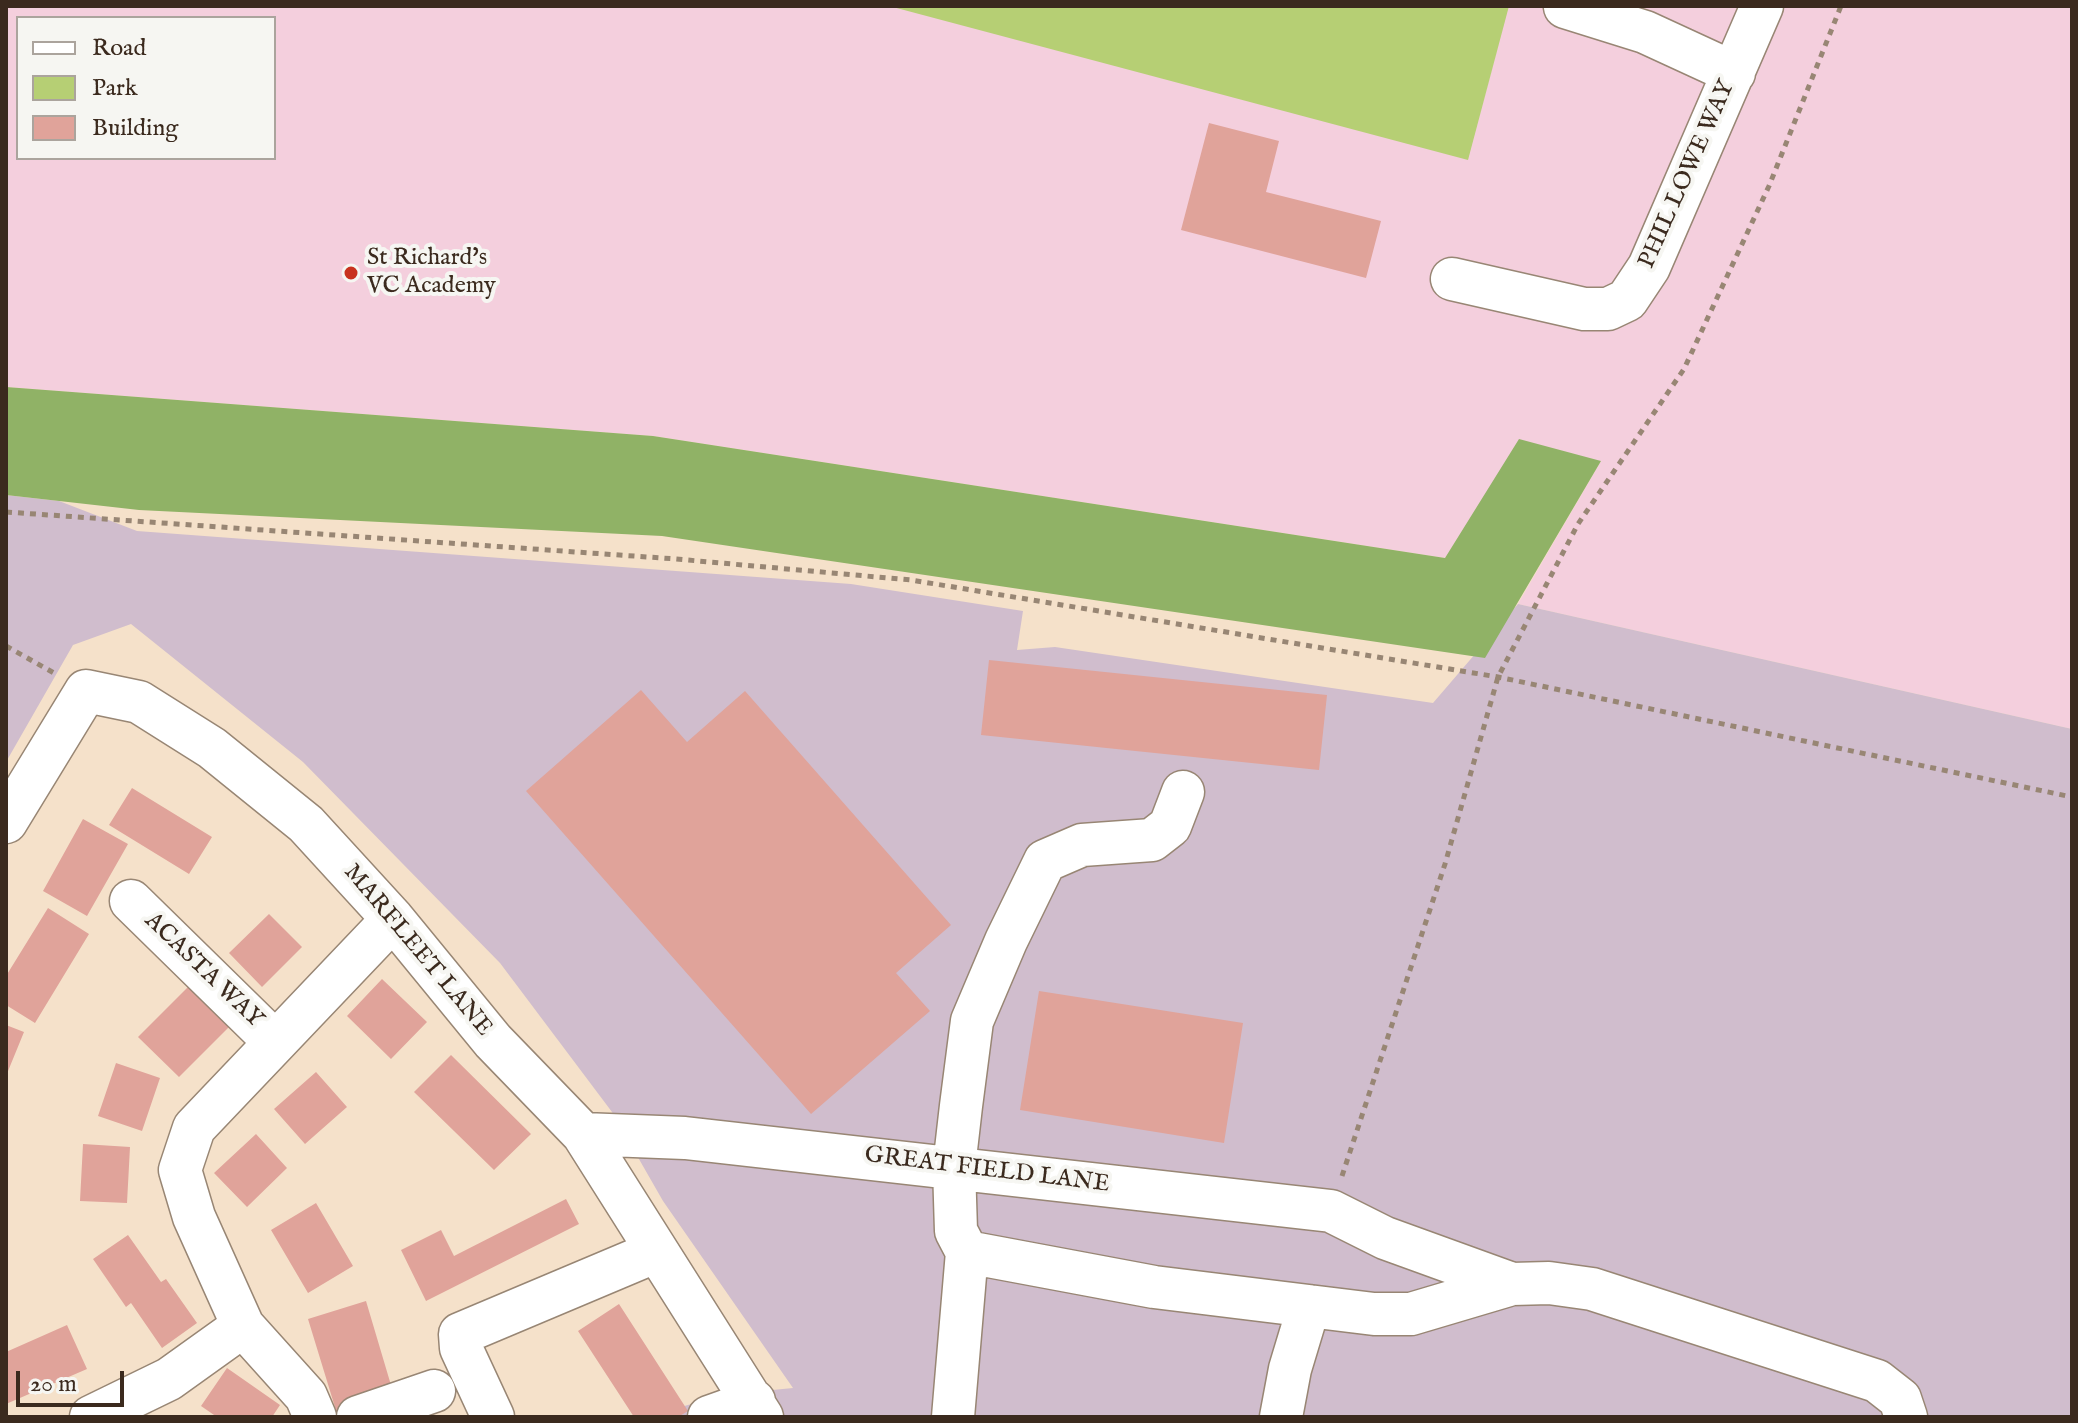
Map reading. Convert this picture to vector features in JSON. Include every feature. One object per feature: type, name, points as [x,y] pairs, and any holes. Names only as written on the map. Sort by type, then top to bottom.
[{"type":"street","name":"PHIL LOWE WAY","points":[[1452,279],[1584,309],[1608,309],[1627,300],[1649,267],[1762,6]]},
{"type":"street","points":[[1565,7],[1645,32],[1734,73]]},
{"type":"street","points":[[6,822],[86,691]]},
{"type":"street","name":"MARFLEET LANE","points":[[86,691],[139,702],[212,748],[306,824],[393,919],[493,1041],[583,1134],[758,1409]]},
{"type":"street","points":[[953,1417],[967,1252],[956,1231],[954,1167],[972,1021],[1045,861],[1082,845],[1152,840],[1170,826],[1183,792]]},
{"type":"street","name":"ACASTA WAY","points":[[131,901],[275,1042]]},
{"type":"street","name":"ACASTA WAY","points":[[315,1417],[306,1396],[243,1326],[194,1217],[180,1170],[194,1128],[393,919]]},
{"type":"street","name":"GREAT FIELD LANE","points":[[583,1134],[685,1138],[1331,1211],[1385,1238],[1512,1284]]},
{"type":"street","points":[[493,1417],[461,1348],[460,1334],[657,1251]]},
{"type":"street","points":[[967,1252],[1154,1287],[1374,1314],[1411,1314],[1512,1284],[1549,1283],[1592,1289],[1877,1381],[1900,1399],[1906,1417]]},
{"type":"street","points":[[1281,1417],[1290,1369],[1309,1306]]},
{"type":"street","points":[[91,1417],[169,1379],[243,1326]]},
{"type":"street","points":[[358,1417],[434,1391]]},
{"type":"street","points":[[709,1417],[758,1409]]},
{"type":"path","points":[[1331,1211],[1445,864],[1498,677],[1578,524],[1684,369],[1769,186],[1841,6]]},
{"type":"path","points":[[6,512],[676,559],[911,580],[1498,677],[2072,797]]},
{"type":"path","points":[[6,646],[86,691]]},
{"type":"shaded area","points":[[6,6],[2072,6],[2072,729],[1518,604],[1601,461],[1445,558],[653,436],[6,387]]},
{"type":"shaded area","points":[[6,495],[59,501],[137,531],[851,584],[1023,611],[1017,650],[1055,647],[1433,703],[1518,604],[2072,729],[2072,1417],[647,1417],[722,1395],[793,1388],[663,1201],[612,1112],[500,963],[303,762],[131,624],[73,645],[6,762]]},
{"type":"green space","points":[[889,6],[1509,6],[1468,160]]},
{"type":"green space","points":[[6,387],[653,436],[1445,558],[1519,439],[1601,461],[1485,658],[662,536],[139,510],[6,495]]},
{"type":"building","points":[[1209,123],[1279,141],[1266,192],[1381,221],[1366,278],[1181,230]]},
{"type":"building","points":[[989,660],[1327,695],[1319,770],[981,735]]},
{"type":"building","points":[[641,690],[687,742],[745,691],[951,925],[896,973],[930,1011],[811,1114],[526,791]]},
{"type":"building","points":[[132,788],[212,837],[189,874],[109,825]]},
{"type":"building","points":[[83,819],[128,844],[87,916],[43,891]]},
{"type":"building","points":[[48,908],[89,934],[35,1023],[6,1005],[6,976]]},
{"type":"building","points":[[269,914],[302,947],[262,987],[229,953]]},
{"type":"building","points":[[382,979],[427,1022],[391,1059],[347,1016]]},
{"type":"building","points":[[192,983],[233,1023],[179,1077],[138,1037]]},
{"type":"building","points":[[1039,991],[1243,1023],[1224,1143],[1020,1110]]},
{"type":"building","points":[[6,1025],[24,1032],[6,1076]]},
{"type":"building","points":[[451,1055],[531,1134],[494,1170],[414,1092]]},
{"type":"building","points":[[116,1063],[160,1078],[142,1131],[98,1116]]},
{"type":"building","points":[[316,1072],[347,1107],[305,1144],[274,1109]]},
{"type":"building","points":[[256,1134],[287,1168],[247,1207],[214,1173]]},
{"type":"building","points":[[83,1144],[130,1147],[127,1203],[80,1201]]},
{"type":"building","points":[[566,1199],[579,1224],[426,1301],[401,1250],[441,1230],[454,1256]]},
{"type":"building","points":[[316,1203],[353,1266],[308,1293],[271,1230]]},
{"type":"building","points":[[128,1235],[161,1282],[166,1279],[197,1323],[162,1348],[131,1303],[126,1307],[93,1259]]},
{"type":"building","points":[[366,1301],[396,1402],[338,1417],[308,1319]]},
{"type":"building","points":[[619,1304],[688,1411],[678,1417],[634,1417],[578,1331]]},
{"type":"building","points":[[67,1325],[87,1369],[6,1404],[6,1352]]},
{"type":"building","points":[[227,1368],[280,1405],[272,1417],[217,1417],[201,1406]]},
{"type":"place","name":"St Richard's VC Academy","points":[[351,273]]}]
